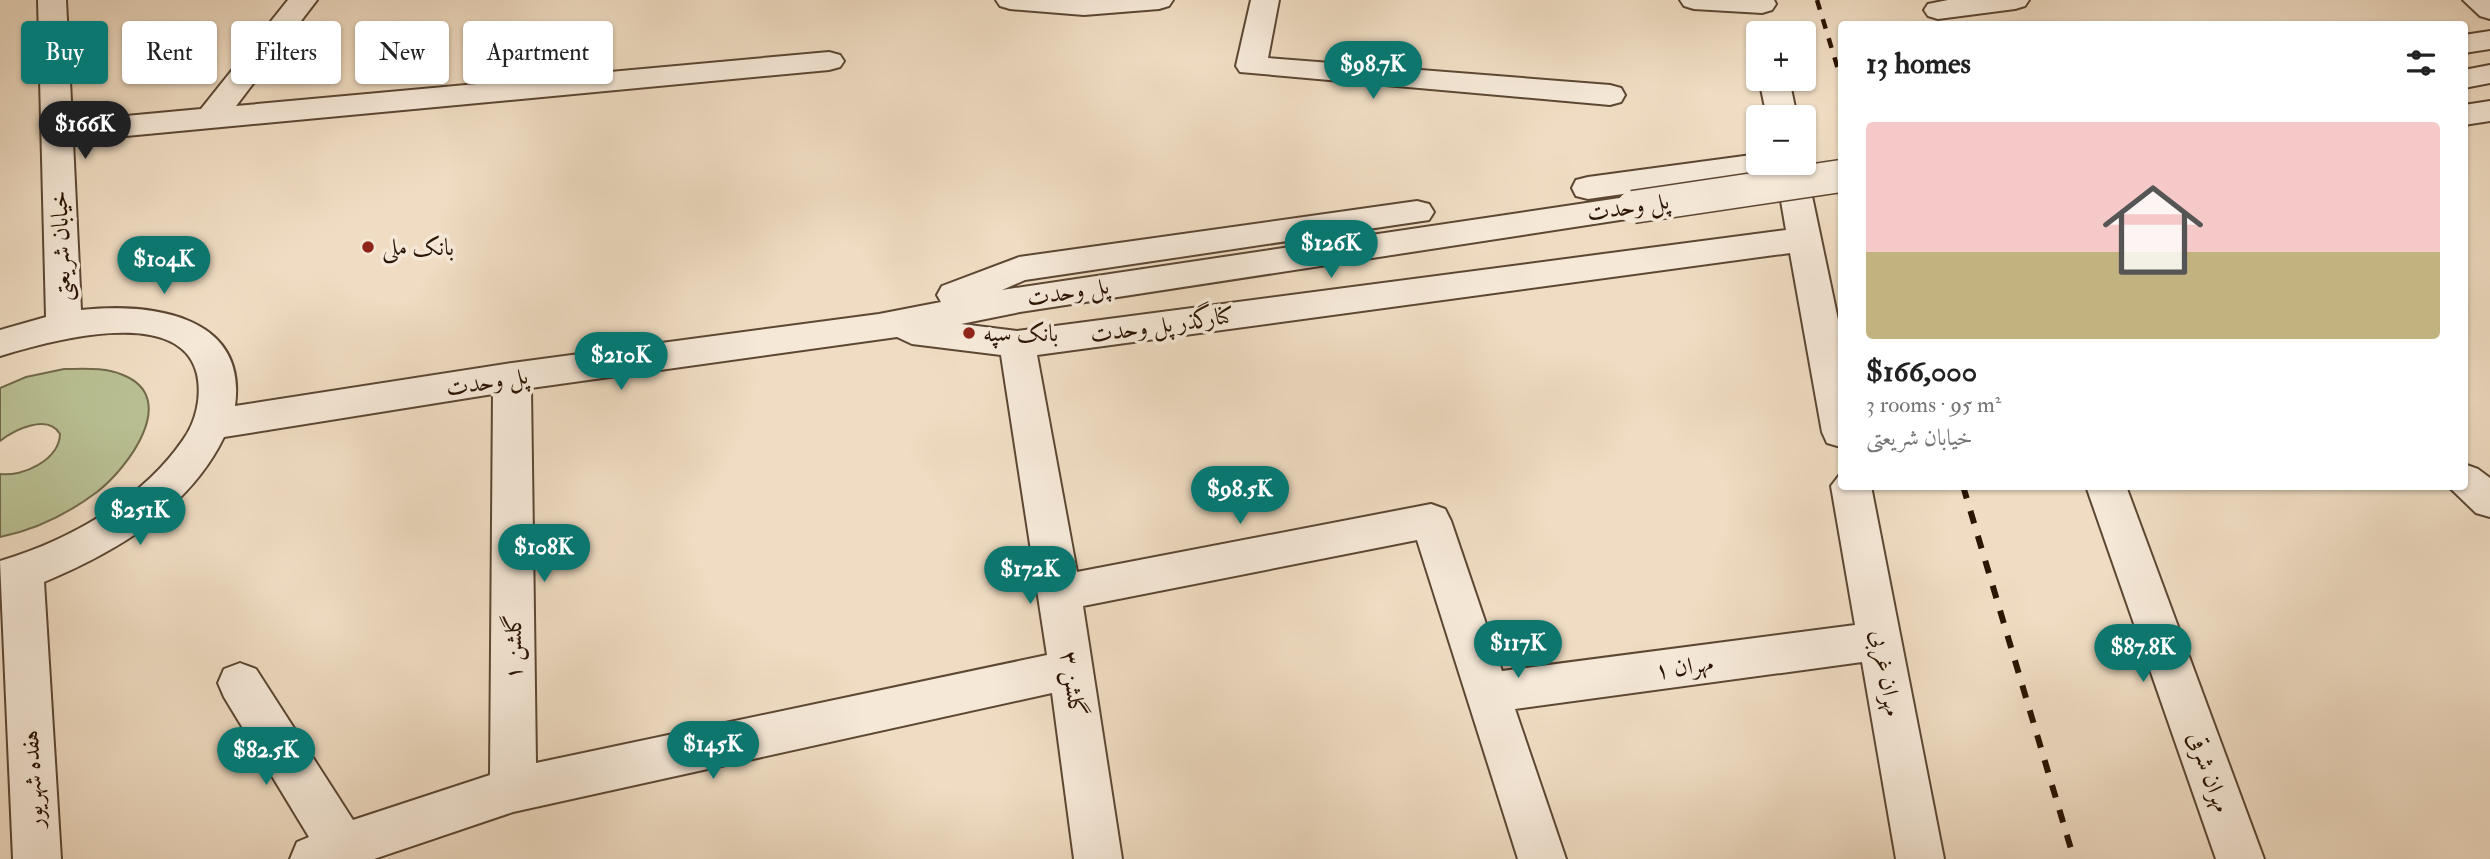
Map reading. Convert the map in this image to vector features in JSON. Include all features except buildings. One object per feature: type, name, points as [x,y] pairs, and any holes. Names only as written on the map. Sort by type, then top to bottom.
[{"type":"street","name":"خیابان شریعتی","points":[[52,0],[64,324]]},
{"type":"street","points":[[212,116],[303,0]]},
{"type":"street","points":[[1010,0],[1063,8],[1115,8],[1159,0]]},
{"type":"street","points":[[1265,0],[1251,66],[1610,95]]},
{"type":"street","points":[[1694,0],[1761,2],[1764,21]]},
{"type":"street","points":[[1944,12],[2015,0]]},
{"type":"street","points":[[2477,0],[2490,10]]},
{"type":"street","points":[[2468,43],[2490,40]]},
{"type":"street","points":[[58,132],[829,61]]},
{"type":"street","points":[[2468,78],[2490,74]]},
{"type":"street","points":[[2468,114],[2490,111]]},
{"type":"street","points":[[879,327],[1019,269],[1746,166]]},
{"type":"street","points":[[1793,175],[1838,416]]},
{"type":"street","name":"پل وحدت","points":[[212,424],[512,377],[879,327],[1020,299],[1838,176]]},
{"type":"street","name":"کنارگذر پل وحدت","points":[[879,327],[1017,344],[1805,239]]},
{"type":"street","points":[[0,343],[64,324],[123,318],[135,320],[172,327],[205,348],[220,382],[212,424],[186,466],[143,507],[88,545],[11,577]]},
{"type":"street","name":"گلشن ۳","points":[[1017,344],[1060,593],[1098,859]]},
{"type":"street","name":"گلشن ۱","points":[[512,377],[513,790]]},
{"type":"street","points":[[2468,483],[2490,501]]},
{"type":"street","name":"مهران غربی","points":[[1852,490],[1880,640],[1915,858]]},
{"type":"street","name":"مهران شرقی","points":[[2107,490],[2240,859]]},
{"type":"street","points":[[1060,593],[1431,521],[1542,859]]},
{"type":"street","name":"هفده شهریور","points":[[11,577],[13,681],[37,859]]},
{"type":"street","name":"مهران ۱","points":[[1488,692],[1880,640]]},
{"type":"street","points":[[240,683],[336,855],[513,790],[1071,669]]},
{"type":"green space","points":[[64,369],[109,371],[123,375],[140,386],[148,400],[148,416],[143,433],[122,467],[97,492],[51,520],[0,537],[0,474],[29,470],[47,459],[58,443],[60,434],[55,428],[39,424],[22,428],[0,441],[0,388],[26,377]]},
{"type":"railway","points":[[1817,0],[1838,69]]},
{"type":"railway","points":[[1964,490],[2074,859]]},
{"type":"place","name":"بانک ملی","points":[[368,247]]},
{"type":"place","name":"بانک سپه","points":[[969,333]]}]
